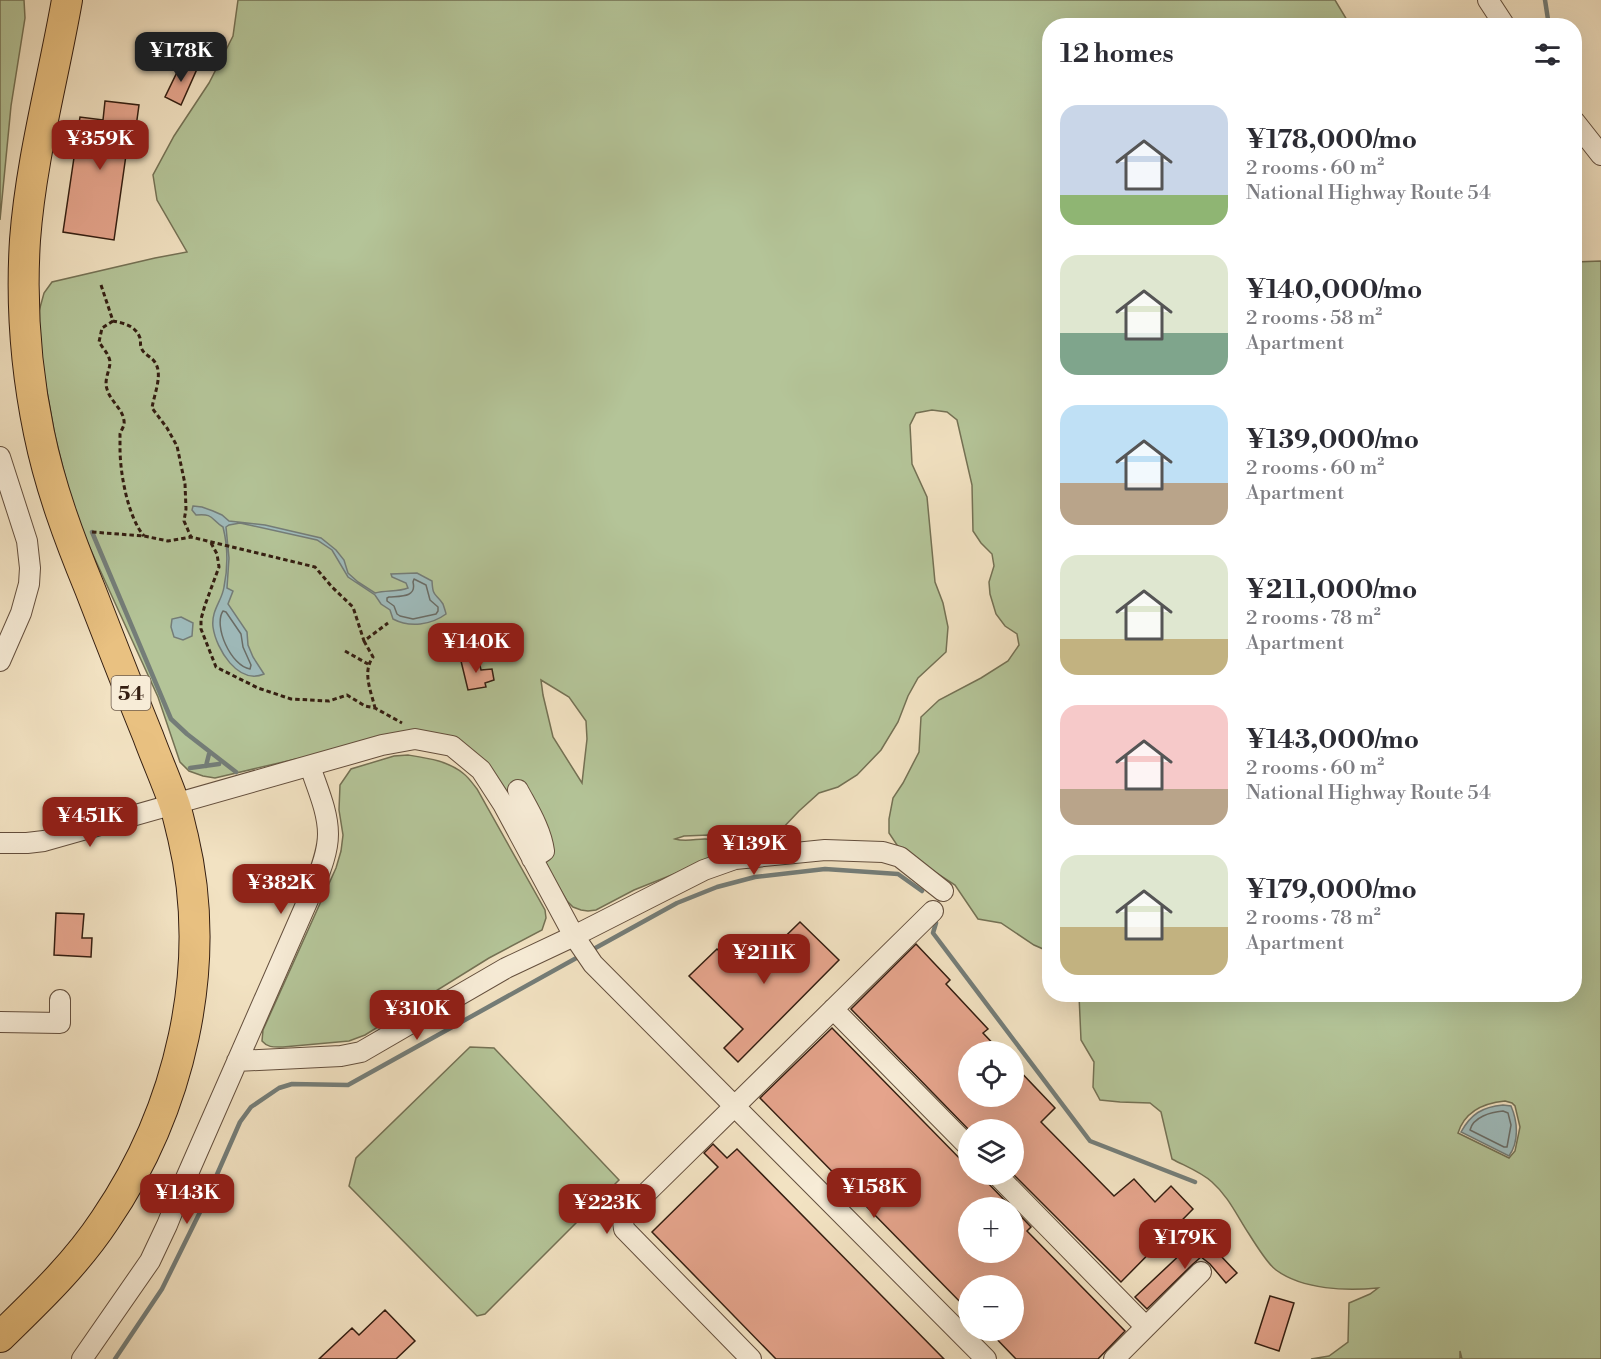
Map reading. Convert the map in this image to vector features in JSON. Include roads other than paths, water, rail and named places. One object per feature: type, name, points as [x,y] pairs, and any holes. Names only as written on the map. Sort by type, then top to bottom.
[{"type":"highway","name":"54","points":[[0,1337],[48,1290],[79,1255],[105,1220],[133,1175],[153,1135],[164,1106],[183,1039],[195,947],[193,900],[188,861],[175,805],[57,501],[45,464],[31,384],[23,280],[26,236],[44,116],[67,0]]},
{"type":"street","points":[[1488,0],[1500,18]]},
{"type":"street","points":[[1582,131],[1601,155]]},
{"type":"street","points":[[0,457],[27,541],[30,568],[29,584],[21,613],[0,661]]},
{"type":"street","points":[[0,843],[44,841],[382,745],[415,740],[452,746],[480,770],[503,804],[574,936],[593,964],[986,1359]]},
{"type":"street","points":[[82,1359],[150,1261],[315,884],[324,859],[328,836],[323,804],[310,766]]},
{"type":"street","points":[[518,790],[543,843],[544,851],[532,859]]},
{"type":"street","points":[[237,1061],[341,1056],[361,1052],[506,968],[704,870],[735,860],[825,850],[883,852],[900,857],[943,891]]},
{"type":"street","points":[[751,1359],[624,1229],[625,1214],[933,911]]},
{"type":"street","points":[[0,1022],[60,1023],[60,1000]]},
{"type":"street","points":[[833,1009],[958,1136]]},
{"type":"street","points":[[1007,1185],[1146,1327]]},
{"type":"street","points":[[1114,1359],[1201,1272]]},
{"type":"water","points":[[193,506],[213,511],[229,521],[265,525],[321,538],[344,560],[348,573],[375,593],[408,588],[406,583],[392,577],[391,574],[417,573],[432,581],[434,593],[443,604],[446,614],[427,623],[400,622],[393,619],[390,610],[381,604],[375,595],[348,577],[332,550],[317,540],[240,523],[229,525],[226,527],[229,558],[227,588],[233,591],[228,604],[247,632],[248,645],[264,674],[254,676],[245,674],[230,663],[219,645],[213,627],[226,572],[227,550],[223,527],[209,516],[196,515],[192,510]]},
{"type":"water","points":[[181,617],[193,623],[192,636],[183,640],[174,637],[171,627],[172,619]]},
{"type":"water","points":[[1503,1105],[1511,1106],[1516,1125],[1515,1145],[1509,1156],[1461,1132],[1478,1112]]},
{"type":"waterway","points":[[1545,0],[1548,18]]},
{"type":"waterway","points":[[92,532],[171,719],[236,772]]},
{"type":"waterway","points":[[206,766],[209,754]]},
{"type":"waterway","points":[[190,768],[219,764]]},
{"type":"waterway","points":[[590,951],[677,903],[717,887],[755,877],[825,869],[898,874],[922,891]]},
{"type":"waterway","points":[[936,923],[933,933],[1090,1141],[1195,1182]]},
{"type":"waterway","points":[[115,1359],[162,1289],[204,1204],[240,1122],[251,1107],[279,1088],[292,1084],[348,1085],[580,956]]}]
